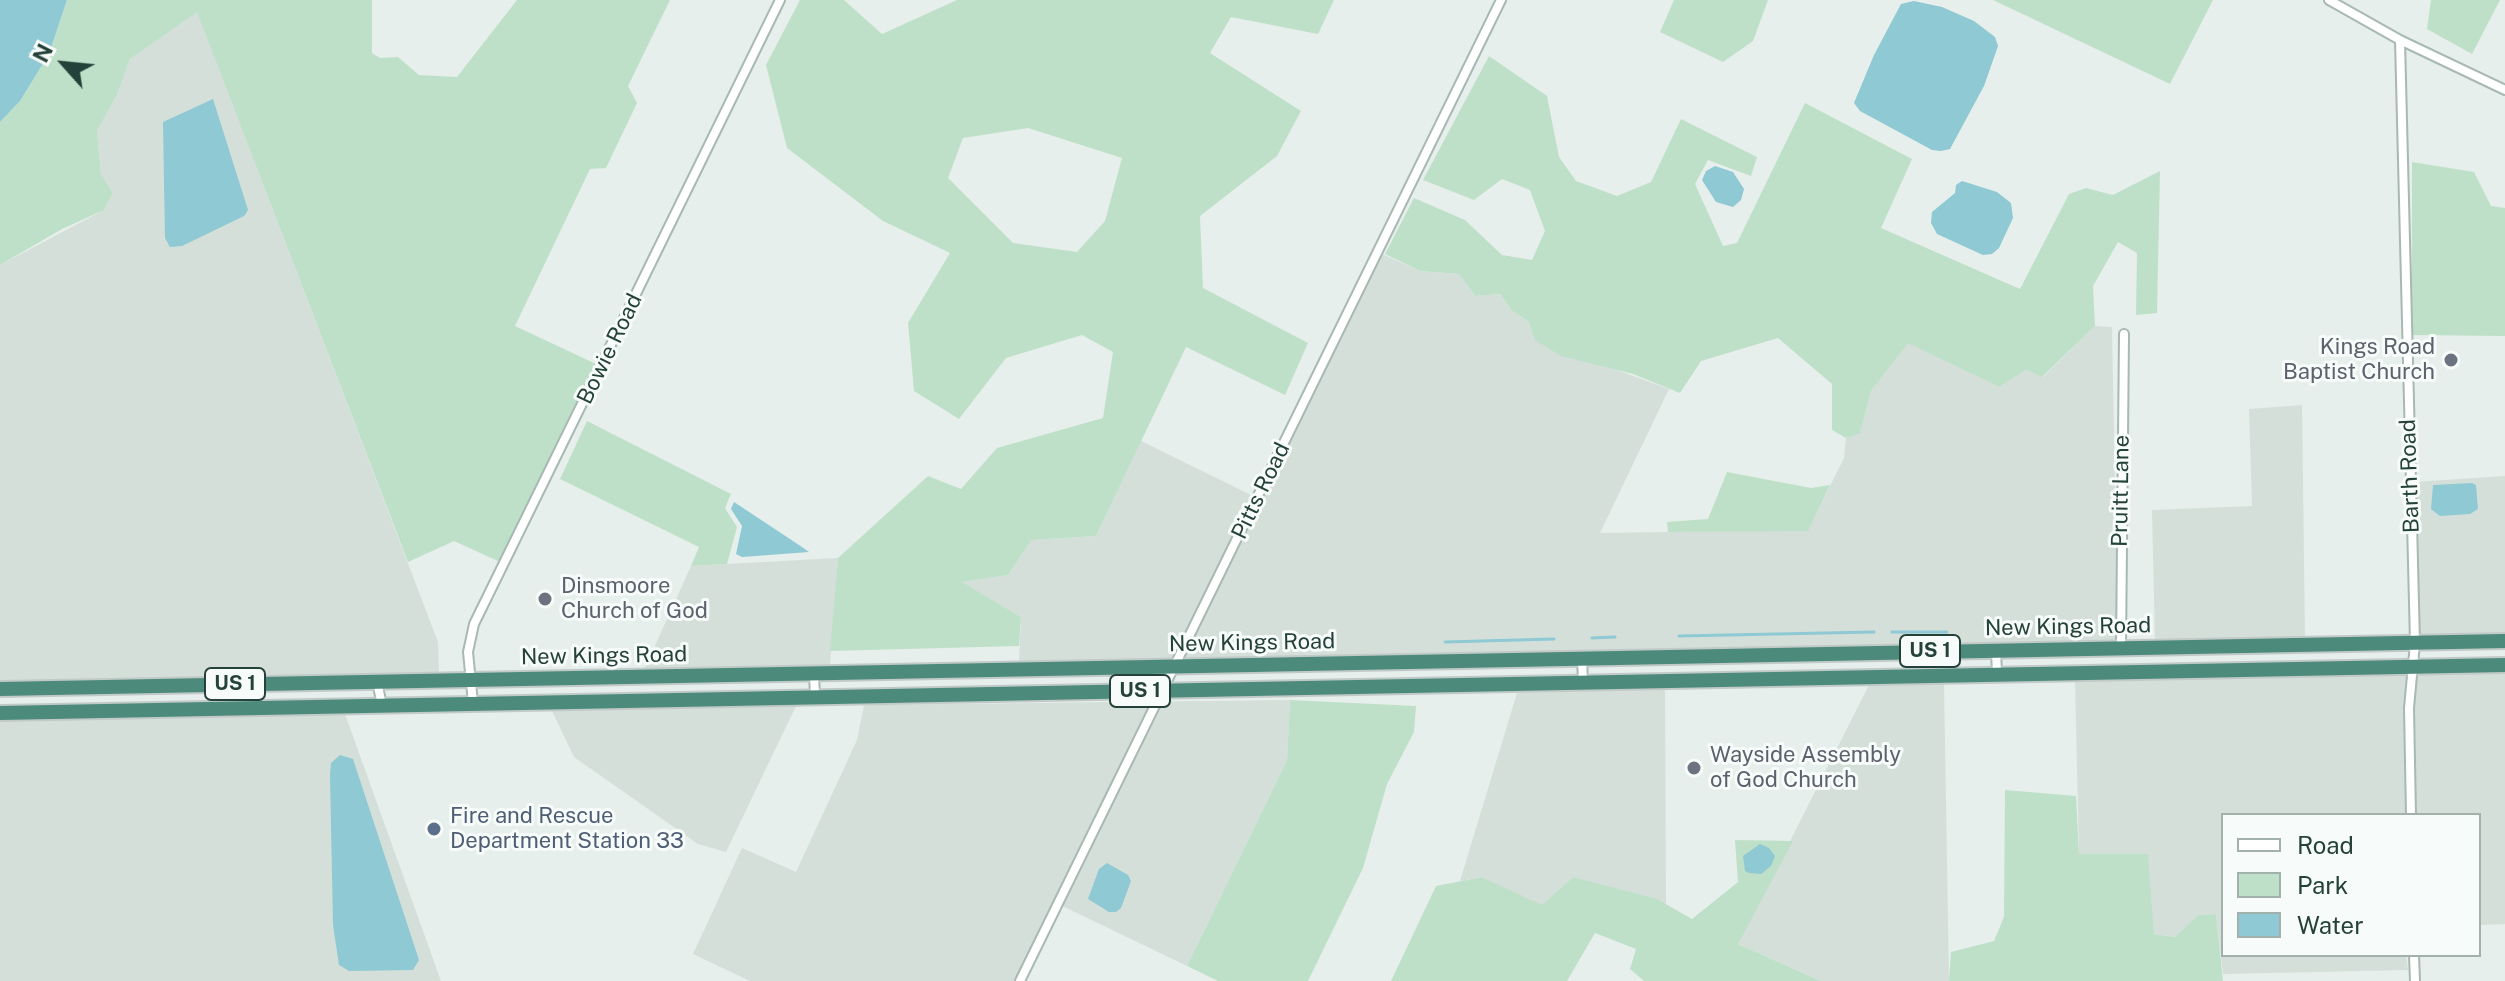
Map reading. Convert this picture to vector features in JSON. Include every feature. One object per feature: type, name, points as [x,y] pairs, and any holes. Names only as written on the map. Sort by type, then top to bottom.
[{"type":"highway","name":"New Kings Road","points":[[0,689],[2505,641]]},
{"type":"highway","name":"New Kings Road","points":[[0,713],[2505,665]]},
{"type":"street","name":"Bowie Road","points":[[473,703],[468,652],[474,624],[780,0]]},
{"type":"street","name":"Pitts Road","points":[[1021,979],[1501,0]]},
{"type":"street","points":[[2329,0],[2400,40],[2505,90]]},
{"type":"street","name":"Barth Road","points":[[2400,40],[2415,643],[2410,667],[2411,813]]},
{"type":"street","name":"Pruitt Lane","points":[[2121,649],[2124,334]]},
{"type":"street","points":[[1996,650],[1997,674]]},
{"type":"street","points":[[1582,658],[1583,682]]},
{"type":"street","points":[[814,673],[815,697]]},
{"type":"street","points":[[377,682],[382,705]]},
{"type":"street","points":[[2414,957],[2415,981]]},
{"type":"street","points":[[1021,979],[1032,981]]},
{"type":"shaded area","points":[[197,11],[438,642],[439,674],[0,681],[0,265],[104,210],[113,193],[101,174],[97,131],[117,95],[130,59]]},
{"type":"shaded area","points":[[1373,250],[1420,271],[1459,274],[1475,296],[1500,294],[1512,311],[1528,321],[1535,340],[1669,389],[1600,533],[1808,530],[1844,458],[1846,438],[1860,432],[1871,391],[1908,342],[1999,387],[2026,370],[2043,377],[2095,326],[2112,327],[2118,644],[1019,662],[1021,617],[961,582],[1008,575],[1030,540],[1096,536],[1141,441],[1253,496]]},
{"type":"shaded area","points":[[2302,405],[2305,638],[2155,641],[2152,510],[2252,506],[2249,409]]},
{"type":"shaded area","points":[[2505,476],[2505,634],[2419,635],[2414,482]]},
{"type":"shaded area","points":[[838,558],[830,665],[644,670],[691,566]]},
{"type":"shaded area","points":[[2505,672],[2505,924],[2481,925],[2481,813],[2221,813],[2221,957],[2216,914],[2198,915],[2175,937],[2154,934],[2079,854],[2075,682]]},
{"type":"shaded area","points":[[1870,683],[1944,683],[1949,981],[1821,981],[1738,944]]},
{"type":"shaded area","points":[[1665,689],[1666,904],[1573,877],[1542,906],[1482,877],[1460,881],[1517,693]]},
{"type":"shaded area","points":[[1290,700],[1287,760],[1187,966],[1054,902],[1014,981],[750,981],[693,954],[742,848],[796,872],[857,740],[864,705]]},
{"type":"shaded area","points":[[796,706],[726,852],[698,844],[574,757],[552,711]]},
{"type":"shaded area","points":[[345,714],[441,981],[0,981],[0,720]]},
{"type":"shaded area","points":[[2221,957],[2406,957],[2408,970],[2223,974]]},
{"type":"green space","points":[[67,0],[372,0],[372,53],[380,58],[398,57],[419,75],[457,77],[517,0],[670,0],[628,86],[637,103],[606,168],[590,169],[515,326],[596,364],[500,562],[454,541],[408,562],[197,12],[130,59],[117,95],[97,131],[101,174],[113,193],[104,210],[62,229],[0,265],[0,122],[20,101],[49,54]]},
{"type":"green space","points":[[800,0],[844,0],[882,34],[957,0],[1334,0],[1318,34],[1231,17],[1210,53],[1301,111],[1277,156],[1200,216],[1203,288],[1308,343],[1285,395],[1186,347],[1096,536],[1031,540],[1008,575],[962,582],[1021,617],[1019,646],[830,651],[838,558],[928,476],[961,489],[997,448],[1103,418],[1113,352],[1082,335],[1006,358],[959,419],[914,391],[908,323],[950,253],[883,221],[787,148],[766,65]],"holes":[[[1028,128],[1122,158],[1105,221],[1077,252],[1013,243],[948,178],[963,138]]]},
{"type":"green space","points":[[1674,0],[1768,0],[1753,41],[1723,62],[1660,32]]},
{"type":"green space","points":[[1993,0],[2213,0],[2170,84]]},
{"type":"green space","points":[[2431,0],[2500,0],[2472,54],[2427,29]]},
{"type":"green space","points":[[1489,56],[1547,96],[1559,157],[1576,181],[1617,196],[1651,182],[1681,119],[1757,157],[1751,176],[1708,160],[1695,184],[1723,246],[1737,243],[1805,103],[1912,159],[1881,228],[2020,289],[2069,194],[2086,188],[2113,195],[2160,171],[2157,313],[2136,315],[2137,253],[2118,242],[2093,286],[2095,326],[2042,377],[2026,370],[1999,387],[1908,343],[1871,391],[1860,433],[1846,438],[1832,430],[1832,384],[1778,338],[1701,361],[1680,393],[1633,374],[1561,356],[1535,340],[1528,321],[1512,311],[1500,294],[1475,296],[1459,274],[1420,271],[1385,254],[1414,198],[1465,220],[1502,255],[1532,260],[1545,231],[1530,190],[1502,179],[1474,200],[1423,180]]},
{"type":"green space","points":[[2412,162],[2474,172],[2491,206],[2505,208],[2505,336],[2412,335]]},
{"type":"green space","points":[[587,421],[731,494],[725,508],[737,527],[727,564],[691,566],[699,547],[560,479]]},
{"type":"green space","points":[[1727,472],[1811,488],[1830,485],[1808,531],[1668,532],[1667,522],[1708,519]]},
{"type":"green space","points":[[1290,700],[1416,706],[1414,732],[1387,784],[1363,868],[1308,981],[1218,981],[1187,966],[1287,760]]},
{"type":"green space","points":[[2005,790],[2076,796],[2079,854],[2148,854],[2154,934],[2175,937],[2198,915],[2216,914],[2223,981],[1949,981],[1951,952],[1994,941],[2004,917]]},
{"type":"green space","points":[[1735,840],[1793,841],[1738,944],[1821,981],[1644,981],[1630,969],[1636,949],[1595,933],[1567,981],[1391,981],[1436,886],[1482,877],[1542,905],[1573,877],[1657,899],[1692,919],[1738,882]]},
{"type":"water","points":[[0,0],[67,0],[49,54],[20,101],[0,122]]},
{"type":"water","points":[[1914,1],[1942,7],[1974,21],[1995,37],[1998,46],[1984,86],[1950,149],[1941,151],[1932,150],[1860,111],[1854,103],[1874,55],[1901,4]]},
{"type":"water","points":[[213,99],[248,210],[244,216],[182,246],[170,247],[165,238],[163,122]]},
{"type":"water","points":[[1715,166],[1733,172],[1744,189],[1741,200],[1733,207],[1716,202],[1702,180],[1706,171]]},
{"type":"water","points":[[1962,181],[1997,192],[2011,203],[2013,218],[1999,248],[1992,254],[1983,255],[1937,234],[1931,223],[1932,212],[1955,193],[1956,185]]},
{"type":"water","points":[[2433,485],[2476,485],[2478,509],[2470,514],[2440,516],[2431,509]]},
{"type":"water","points":[[734,502],[809,552],[742,557],[736,554],[742,526],[731,509]]},
{"type":"water","points":[[340,755],[353,759],[419,960],[413,970],[349,971],[339,965],[333,925],[330,775],[331,763]]},
{"type":"water","points":[[1760,844],[1769,848],[1775,856],[1771,866],[1761,874],[1749,873],[1745,871],[1743,856]]},
{"type":"water","points":[[1107,863],[1128,875],[1131,881],[1121,908],[1116,912],[1109,912],[1088,899],[1099,869]]},
{"type":"waterway","points":[[1679,636],[1874,632]]},
{"type":"waterway","points":[[1892,632],[1947,632]]},
{"type":"waterway","points":[[1592,638],[1615,637]]},
{"type":"waterway","points":[[1445,642],[1554,639]]},
{"type":"place","name":"Kings Road Baptist Church","points":[[2451,360]]},
{"type":"place","name":"Dinsmoore Church of God","points":[[545,599]]},
{"type":"place","name":"Wayside Assembly of God Church","points":[[1694,768]]},
{"type":"place","name":"Fire and Rescue Department Station 33","points":[[434,829]]}]
